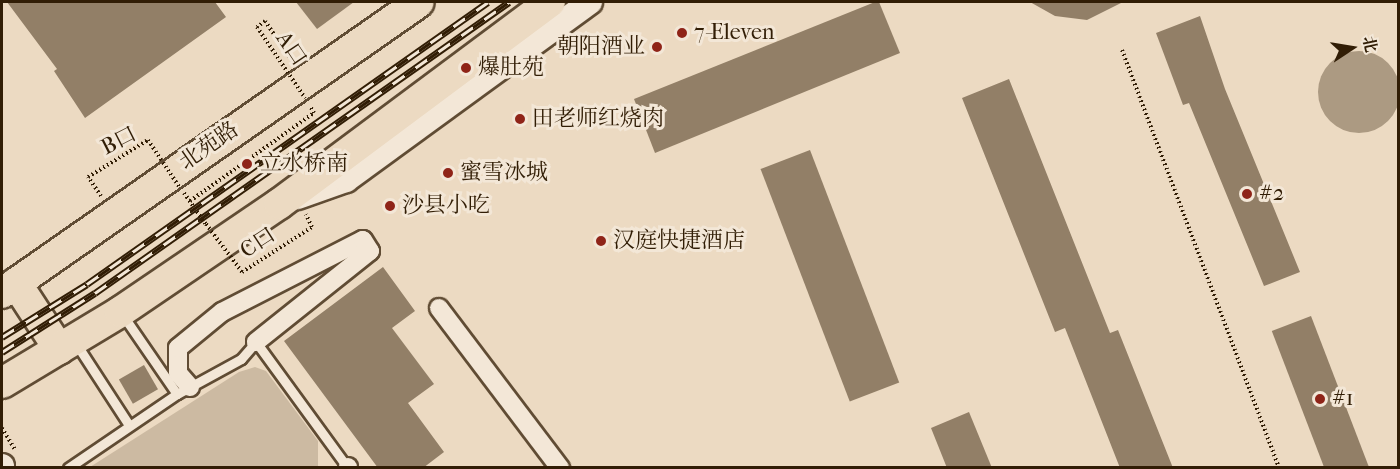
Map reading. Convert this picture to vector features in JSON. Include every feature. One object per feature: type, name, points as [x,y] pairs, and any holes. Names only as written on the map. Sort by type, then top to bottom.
[{"type":"main road","name":"北苑路","points":[[9,288],[419,2]]},
{"type":"main road","points":[[2,383],[120,312],[279,204],[550,2]]},
{"type":"main road","points":[[9,288],[66,345]]},
{"type":"street","points":[[279,204],[346,180],[590,2]]},
{"type":"street","points":[[184,391],[178,373],[178,348],[222,312],[363,240],[370,251],[256,342]]},
{"type":"street","points":[[439,308],[558,467]]},
{"type":"lane","points":[[120,312],[184,391]]},
{"type":"lane","points":[[68,468],[184,391],[241,359],[256,342],[348,468]]},
{"type":"lane","points":[[66,345],[129,426]]},
{"type":"path","name":"A口","points":[[190,201],[314,113],[257,27],[266,21],[286,52]]},
{"type":"path","points":[[1122,50],[1280,468]]},
{"type":"path","name":"B口","points":[[88,177],[148,140],[190,201]]},
{"type":"path","name":"C口","points":[[190,201],[242,273],[312,227]]},
{"type":"shaded area","points":[[1359,51],[1375,54],[1388,63],[1397,76],[1400,92],[1397,108],[1388,121],[1375,130],[1359,133],[1343,130],[1330,121],[1321,108],[1318,92],[1321,76],[1330,63],[1343,54]]},
{"type":"shaded area","points":[[255,367],[266,371],[318,441],[318,467],[90,467],[239,372]]},
{"type":"building","points":[[7,2],[215,2],[226,17],[85,118],[54,71],[57,69]]},
{"type":"building","points":[[296,2],[354,2],[317,29]]},
{"type":"building","points":[[879,2],[900,53],[655,153],[634,99]]},
{"type":"building","points":[[1030,2],[1123,2],[1087,20],[1055,16]]},
{"type":"building","name":"#2","points":[[1200,16],[1225,89],[1300,272],[1264,286],[1189,103],[1183,105],[1156,33]]},
{"type":"building","points":[[1009,79],[1110,333],[1118,330],[1173,468],[1120,468],[1065,328],[1055,332],[962,98]]},
{"type":"building","points":[[810,150],[899,382],[850,401],[761,169]]},
{"type":"building","points":[[383,267],[415,311],[392,328],[434,384],[408,403],[444,452],[423,468],[378,468],[284,341]]},
{"type":"building","name":"#1","points":[[1311,316],[1369,468],[1324,468],[1272,331]]},
{"type":"building","points":[[144,365],[158,389],[133,404],[119,380]]},
{"type":"building","points":[[969,412],[992,468],[947,468],[931,428]]},
{"type":"railway","points":[[2,337],[87,284],[488,2]]},
{"type":"railway","points":[[2,352],[95,293],[509,2]]},
{"type":"place","name":"7-Eleven","points":[[682,33]]},
{"type":"place","name":"朝阳酒业","points":[[657,47]]},
{"type":"place","name":"爆肚苑","points":[[466,68]]},
{"type":"place","name":"田老师红烧肉","points":[[520,119]]},
{"type":"place","name":"立水桥南","points":[[247,164]]},
{"type":"place","name":"蜜雪冰城","points":[[448,173]]},
{"type":"place","name":"#2","points":[[1247,194]]},
{"type":"place","name":"沙县小吃","points":[[390,206]]},
{"type":"place","name":"汉庭快捷酒店","points":[[601,241]]},
{"type":"place","name":"#1","points":[[1320,399]]}]
